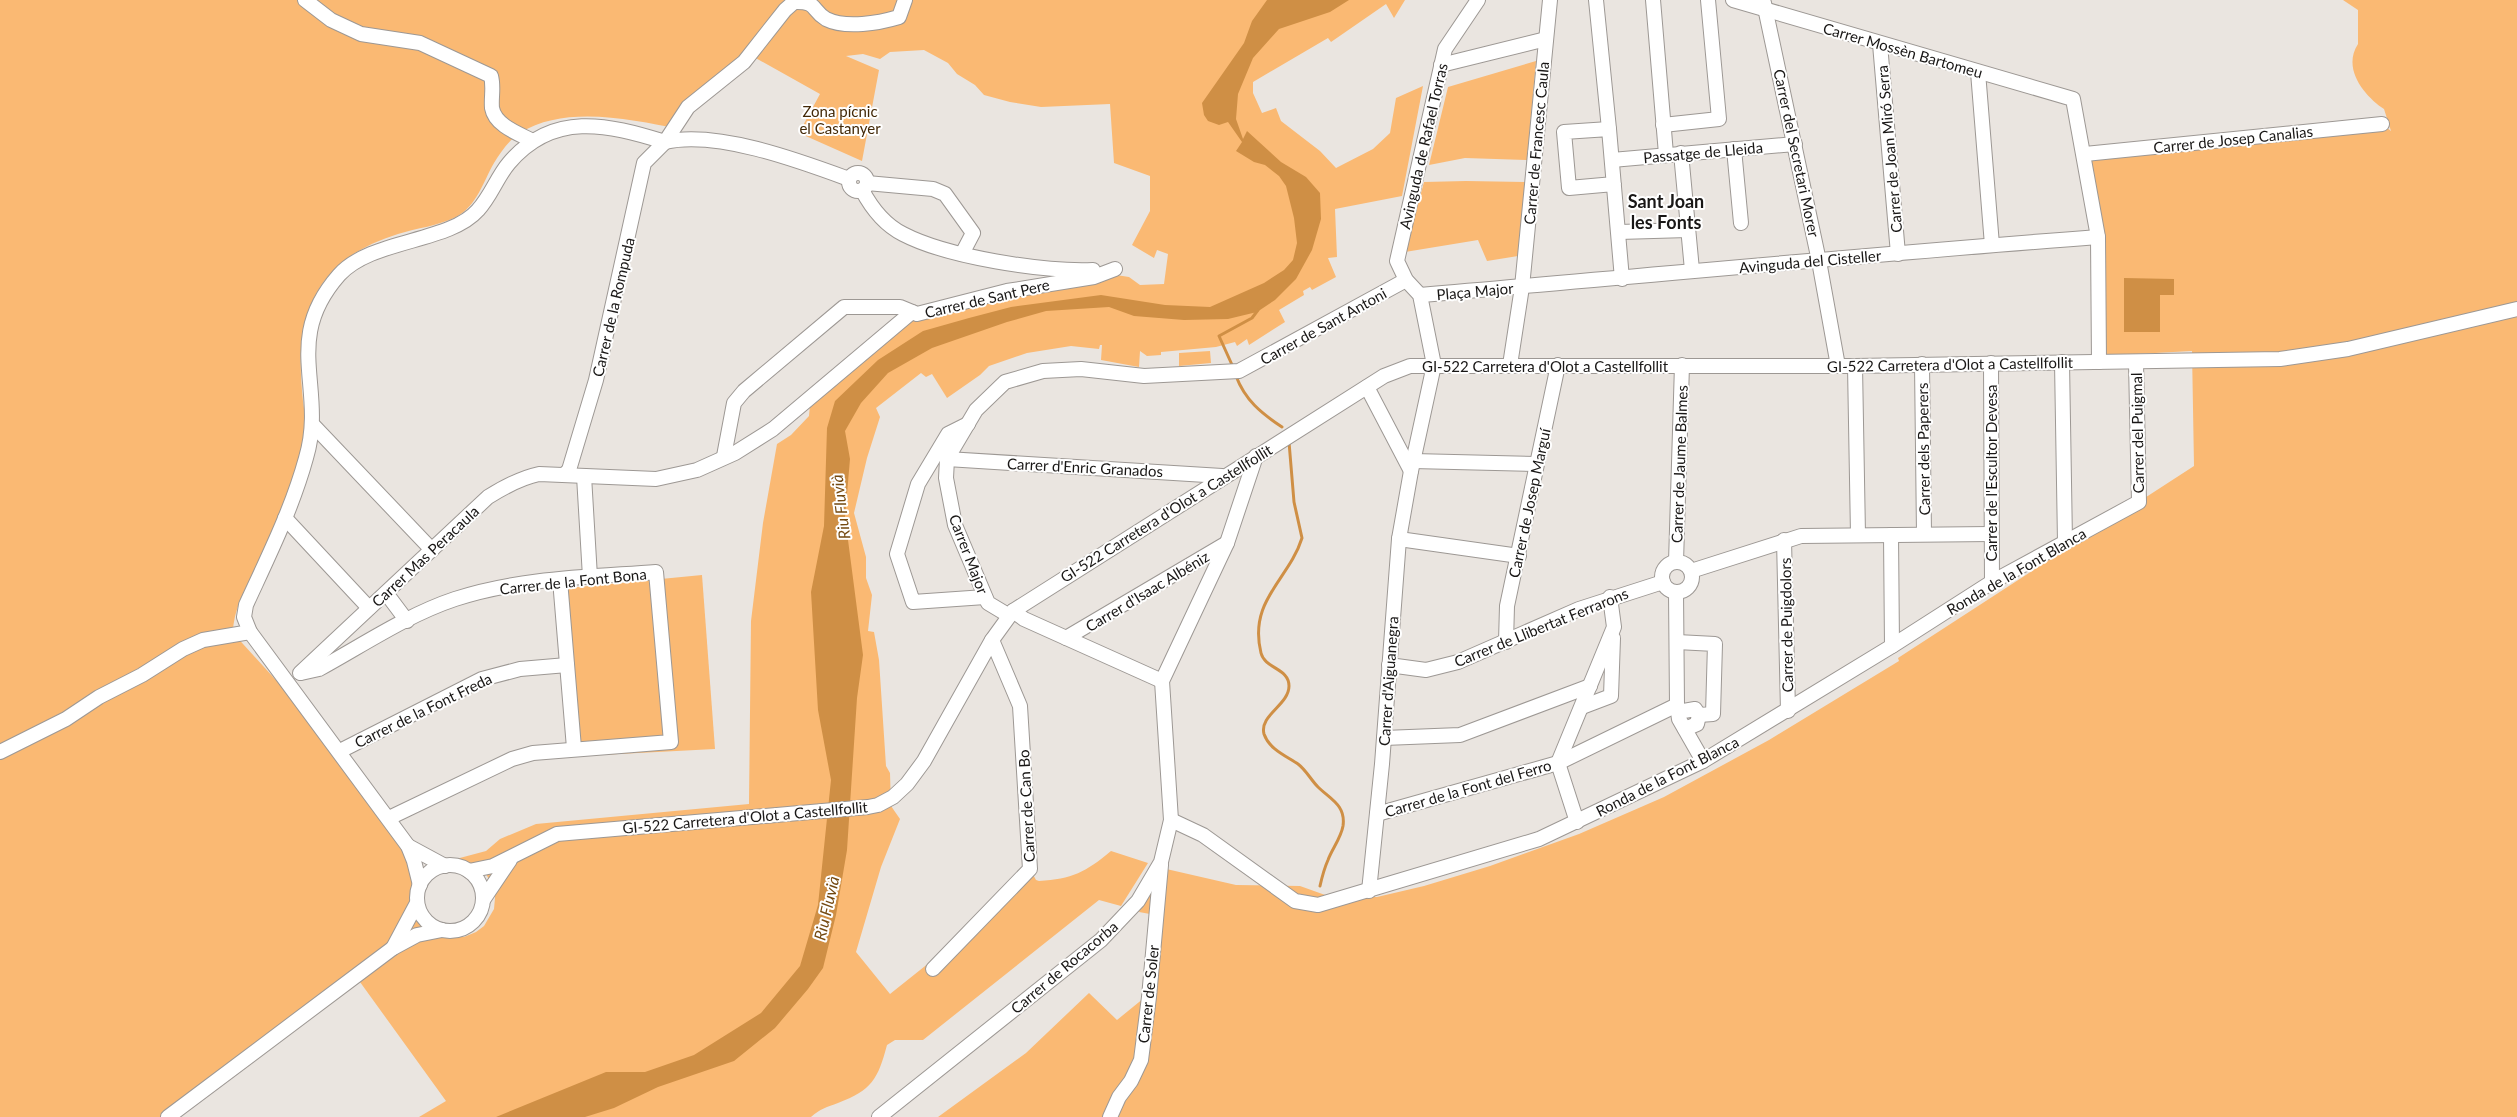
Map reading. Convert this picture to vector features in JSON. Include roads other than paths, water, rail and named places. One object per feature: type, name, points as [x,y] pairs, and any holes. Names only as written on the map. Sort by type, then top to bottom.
[{"type":"street","points":[[305,0],[331,20],[361,34],[420,43],[491,76],[492,109],[496,118],[505,126],[531,140]]},
{"type":"street","name":"Carrer de la Rompuda","points":[[564,475],[569,470],[596,380],[644,163],[665,142],[688,107],[744,62],[785,10],[794,2],[804,2],[814,6],[824,18],[839,24],[885,21],[899,17],[905,0]]},
{"type":"street","name":"Avinguda de Rafael Torras","points":[[1420,295],[1406,280],[1397,261],[1445,49],[1478,0]]},
{"type":"street","name":"Carrer de Francesc Caula","points":[[1522,286],[1550,0]]},
{"type":"street","points":[[1596,0],[1622,279]]},
{"type":"street","points":[[1653,0],[1666,154]]},
{"type":"street","points":[[1663,125],[1719,120],[1708,0]]},
{"type":"street","name":"Carrer Mossèn Bartomeu","points":[[1733,0],[1765,5],[1880,44],[2073,99],[2085,154]]},
{"type":"street","name":"Carrer del Secretari Morer","points":[[1765,5],[1819,261],[1838,366]]},
{"type":"street","points":[[1441,66],[1546,39]]},
{"type":"street","name":"Carrer de Joan Miró Serra","points":[[1880,44],[1898,254]]},
{"type":"street","points":[[1978,72],[1992,245]]},
{"type":"street","name":"Carrer de Josep Canalias","points":[[2085,154],[2382,124]]},
{"type":"street","points":[[393,948],[418,903],[420,885],[408,846],[390,818],[250,632],[244,617],[246,605],[285,518],[306,458],[313,425],[307,349],[310,325],[318,304],[341,272],[358,260],[463,222],[478,210],[508,164],[531,140],[558,128],[596,126],[665,142],[682,138],[707,140],[774,153],[849,179],[849,183],[854,190],[864,186],[932,189],[944,194],[973,233],[962,254],[947,252],[901,234],[871,208],[864,186]]},
{"type":"street","points":[[1609,129],[1564,132],[1569,188],[1614,184]]},
{"type":"street","name":"Passatge de Lleida","points":[[1612,160],[1795,144]]},
{"type":"street","points":[[1734,149],[1741,223]]},
{"type":"street","points":[[1681,153],[1692,270]]},
{"type":"street","points":[[2085,154],[2098,238],[2099,362]]},
{"type":"street","points":[[1618,232],[1688,230]]},
{"type":"street","name":"Avinguda del Cisteller","points":[[1522,286],[1622,279],[1692,270],[2098,238]]},
{"type":"street","name":"Carrer de Sant Pere","points":[[724,456],[734,403],[744,392],[844,307],[900,307],[916,314],[1006,291],[1094,277],[1115,269],[1061,270],[962,254]]},
{"type":"street","name":"Carrer de Sant Antoni","points":[[968,424],[976,410],[1005,382],[1043,371],[1081,369],[1144,376],[1239,371],[1406,280]]},
{"type":"street","name":"Plaça Major","points":[[1434,365],[1420,295],[1522,286],[1510,365]]},
{"type":"street","name":"GI-522 Carretera d'Olot a Castellfollit","points":[[469,871],[493,866],[510,859],[532,845],[557,834],[873,806],[899,792],[924,761],[992,640],[1010,613],[1222,476],[1384,376],[1410,366],[1856,366],[2280,359],[2328,352],[2412,335],[2517,308]]},
{"type":"street","points":[[590,577],[584,476],[656,479],[672,477],[697,470],[724,456],[735,453],[773,429],[912,312]]},
{"type":"street","points":[[2062,362],[2065,542]]},
{"type":"street","name":"Carrer del Puigmal","points":[[2136,362],[2139,502]]},
{"type":"street","name":"Carrer de l'Escultor Devesa","points":[[1991,363],[1992,582]]},
{"type":"street","name":"Carrer dels Paperers","points":[[1922,364],[1924,534]]},
{"type":"street","name":"Carrer d'Aiguanegra","points":[[1369,891],[1384,738],[1399,539],[1412,466],[1434,365]]},
{"type":"street","name":"Carrer de Josep Marguí","points":[[1506,642],[1507,606],[1558,365]]},
{"type":"street","name":"Carrer de Jaume Balmes","points":[[1676,562],[1682,365]]},
{"type":"street","points":[[1856,366],[1858,535]]},
{"type":"street","points":[[1367,387],[1412,466],[1536,464]]},
{"type":"street","points":[[947,459],[968,424]]},
{"type":"street","points":[[968,424],[948,434],[918,484],[897,554],[913,602],[985,596]]},
{"type":"street","points":[[313,425],[432,550]]},
{"type":"street","points":[[1010,613],[1162,681],[1227,543],[1256,456]]},
{"type":"street","name":"Carrer d'Enric Granados","points":[[947,459],[1222,476]]},
{"type":"street","name":"Carrer Major","points":[[947,459],[946,478],[955,525],[988,603],[1010,613]]},
{"type":"street","name":"Carrer Mas Peracaula","points":[[290,686],[301,673],[369,608],[488,497],[505,486],[532,476],[584,476]]},
{"type":"street","name":"Ronda de la Font Blanca","points":[[1172,820],[1203,835],[1295,901],[1318,905],[1539,839],[1703,761],[1788,711],[1992,582],[2139,502]]},
{"type":"street","points":[[285,518],[369,608]]},
{"type":"street","points":[[1691,571],[1801,536],[1991,534]]},
{"type":"street","points":[[1891,535],[1892,646]]},
{"type":"street","points":[[1399,539],[1519,556]]},
{"type":"street","name":"Carrer de Puigdolors","points":[[1784,540],[1788,711]]},
{"type":"street","name":"Carrer d'Isaac Albéniz","points":[[1066,638],[1227,543]]},
{"type":"street","points":[[1676,562],[1685,564],[1691,571],[1692,581],[1686,589],[1676,592],[1668,589],[1663,582],[1663,572],[1668,565],[1676,562]]},
{"type":"street","name":"Carrer de la Font Bona","points":[[301,673],[319,669],[407,621],[453,600],[475,593],[528,583],[656,572],[671,742],[574,748]]},
{"type":"street","points":[[390,818],[512,759],[533,753],[574,748],[560,580]]},
{"type":"street","name":"Carrer de Llibertat Ferrarons","points":[[1389,665],[1426,670],[1458,662],[1579,609],[1610,597],[1663,582]]},
{"type":"street","points":[[386,592],[407,621]]},
{"type":"street","points":[[1676,592],[1677,708],[1685,730],[1703,761]]},
{"type":"street","points":[[1582,706],[1611,696],[1614,627],[1610,597]]},
{"type":"street","points":[[1577,822],[1558,763],[1614,627]]},
{"type":"street","points":[[0,752],[66,719],[92,701],[142,675],[183,649],[203,640],[250,632]]},
{"type":"street","name":"Carrer de Can Bo","points":[[933,969],[1030,869],[1020,706],[992,640]]},
{"type":"street","points":[[1677,642],[1715,644],[1713,714],[1699,715]]},
{"type":"street","name":"Carrer de la Font Freda","points":[[340,751],[482,679],[520,668],[567,664]]},
{"type":"street","name":"Carrer de Rocacorba","points":[[879,1117],[1100,940],[1138,901],[1161,862],[1172,820],[1162,681]]},
{"type":"street","points":[[1384,738],[1460,735],[1590,686]]},
{"type":"street","points":[[1677,708],[1694,709],[1699,715]]},
{"type":"street","name":"Carrer de la Font del Ferro","points":[[1377,814],[1558,763],[1677,708]]},
{"type":"street","points":[[1685,730],[1697,724],[1699,715]]},
{"type":"street","points":[[1574,726],[1586,749]]},
{"type":"street","points":[[168,1117],[393,948],[417,936],[442,930],[456,930],[469,924],[478,914],[482,900],[481,887],[469,871],[462,868],[445,866],[408,846]]},
{"type":"street","name":"GI-522 Carretera d'Olot a Castellfollit","points":[[482,900],[510,859]]},
{"type":"street","name":"Carrer de Soler","points":[[1110,1117],[1118,1097],[1131,1080],[1141,1060],[1149,997],[1161,862]]},
{"type":"street","points":[[420,885],[432,870],[445,866]]},
{"type":"street","points":[[418,903],[423,917],[442,930]]},
{"type":"water","name":"Riu Fluvià","points":[[1267,0],[1349,0],[1330,12],[1279,29],[1253,58],[1238,94],[1236,119],[1243,139],[1247,131],[1281,162],[1306,177],[1320,193],[1321,219],[1312,250],[1296,279],[1275,300],[1257,312],[1228,319],[1184,320],[1134,316],[1109,307],[1046,311],[1007,322],[932,348],[888,373],[861,403],[845,431],[850,459],[845,517],[863,655],[857,698],[847,850],[836,915],[823,968],[775,1028],[734,1061],[658,1087],[614,1108],[585,1117],[496,1117],[606,1072],[645,1072],[694,1055],[761,1013],[800,966],[818,905],[831,780],[818,710],[811,592],[824,526],[827,428],[835,401],[878,360],[923,331],[1011,307],[1101,295],[1165,305],[1210,307],[1264,283],[1284,270],[1293,260],[1297,243],[1294,218],[1286,186],[1279,176],[1265,165],[1254,162],[1236,151],[1242,142],[1228,122],[1219,125],[1208,121],[1204,115],[1202,103],[1244,43],[1252,21]]},
{"type":"water","points":[[2124,278],[2174,279],[2174,295],[2160,295],[2160,332],[2124,332]]},
{"type":"waterway","points":[[1233,367],[1219,336],[1252,318],[1258,310]]},
{"type":"waterway","points":[[1236,376],[1244,392],[1254,405],[1282,427]]},
{"type":"waterway","points":[[1289,442],[1294,502],[1302,538],[1296,553],[1265,604],[1260,619],[1258,635],[1263,658],[1285,676],[1289,686],[1288,693],[1266,721],[1264,734],[1278,752],[1301,766],[1318,787],[1336,803],[1342,813],[1342,830],[1323,873],[1320,886]]},
{"type":"district","name":"Sant Joan les Fonts","points":[[1666,211]]},
{"type":"park label","name":"Zona pícnic el Castanyer","points":[[840,120]]}]
